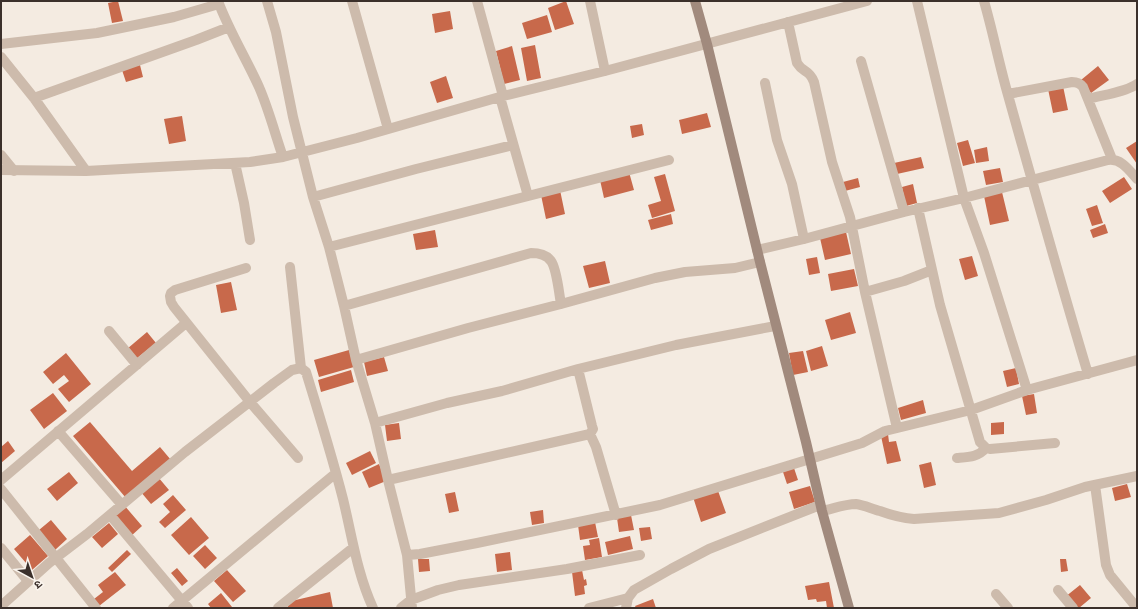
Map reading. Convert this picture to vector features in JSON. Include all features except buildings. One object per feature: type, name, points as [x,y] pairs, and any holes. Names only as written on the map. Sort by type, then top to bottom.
[{"type":"street","points":[[267,1],[276,32],[293,117],[313,197],[329,247],[356,360],[375,423],[407,554],[411,604]]},
{"type":"street","points":[[352,1],[388,129]]},
{"type":"street","points":[[477,1],[513,146],[528,196]]},
{"type":"street","points":[[590,1],[604,71]]},
{"type":"street","points":[[695,1],[708,44],[775,326],[821,508],[849,608]]},
{"type":"street","points":[[1,170],[86,171],[250,162],[283,157],[357,138],[501,96],[604,71],[867,1]]},
{"type":"street","points":[[916,1],[964,198],[984,253],[1027,390]]},
{"type":"street","points":[[984,1],[1008,94],[1088,374]]},
{"type":"street","points":[[1,44],[97,33],[174,17],[219,2],[229,27],[264,98],[283,157]]},
{"type":"street","points":[[788,22],[797,63],[800,68],[811,75],[814,82],[835,175],[848,208],[865,292],[897,428]]},
{"type":"street","points":[[34,98],[229,27]]},
{"type":"street","points":[[1,58],[34,98],[86,171]]},
{"type":"street","points":[[861,60],[904,212]]},
{"type":"street","points":[[1008,94],[1077,82],[1083,86],[1112,159]]},
{"type":"street","points":[[765,83],[777,140],[792,184],[804,239]]},
{"type":"street","points":[[1088,99],[1127,89],[1137,84]]},
{"type":"street","points":[[313,197],[416,169],[513,146]]},
{"type":"street","points":[[1,155],[14,171]]},
{"type":"street","points":[[757,250],[1112,159],[1120,162],[1137,179]]},
{"type":"street","points":[[329,247],[669,160]]},
{"type":"street","points":[[235,163],[250,240]]},
{"type":"street","points":[[918,208],[942,312],[980,442],[986,448],[995,449],[1055,444]]},
{"type":"street","points":[[344,306],[531,253],[539,253],[551,260],[554,267],[561,304]]},
{"type":"street","points":[[356,360],[654,278],[685,272],[736,268],[760,262]]},
{"type":"street","points":[[290,267],[301,368],[306,372],[336,473],[353,548],[372,608]]},
{"type":"street","points":[[246,268],[175,290],[171,293],[170,302],[250,402],[298,458]]},
{"type":"street","points":[[865,292],[904,282],[932,270]]},
{"type":"street","points":[[1,480],[186,323]]},
{"type":"street","points":[[375,423],[447,403],[502,391],[578,369],[676,345],[775,326]]},
{"type":"street","points":[[109,331],[137,365]]},
{"type":"street","points":[[407,554],[420,554],[665,504],[862,443],[878,434],[897,428],[971,410],[1027,390],[1137,360]]},
{"type":"street","points":[[1,606],[49,563],[110,515],[185,452],[292,370],[301,368]]},
{"type":"street","points":[[388,480],[590,434],[593,429],[578,369]]},
{"type":"street","points":[[58,432],[122,505]]},
{"type":"street","points":[[590,434],[596,447],[616,515]]},
{"type":"street","points":[[957,458],[973,457],[981,453],[986,448]]},
{"type":"street","points":[[173,608],[185,604],[336,473]]},
{"type":"street","points":[[626,608],[628,598],[634,590],[671,568],[709,549],[821,508],[856,504],[892,515],[914,519],[999,513],[1095,485],[1137,476]]},
{"type":"street","points":[[1095,485],[1106,565],[1110,575],[1137,608]]},
{"type":"street","points":[[1,489],[96,608]]},
{"type":"street","points":[[110,515],[185,604]]},
{"type":"street","points":[[1,548],[28,581]]},
{"type":"street","points":[[278,608],[353,548]]},
{"type":"street","points":[[401,608],[438,590],[459,585],[567,569],[640,554]]},
{"type":"street","points":[[1058,590],[1073,608]]},
{"type":"street","points":[[996,594],[1008,608]]},
{"type":"street","points":[[589,608],[628,598]]}]
